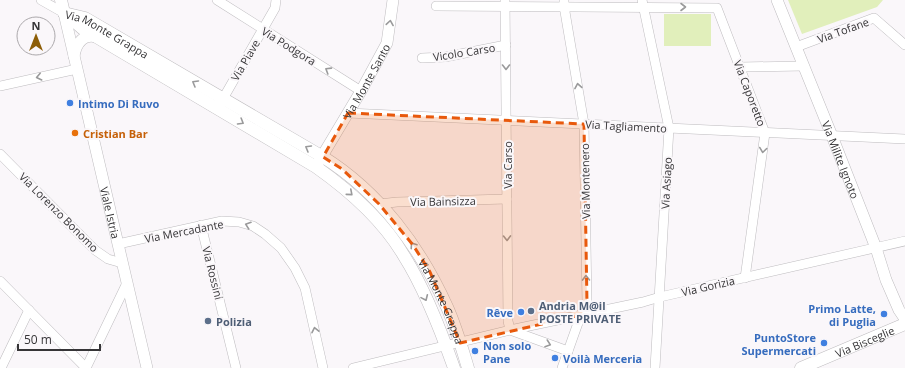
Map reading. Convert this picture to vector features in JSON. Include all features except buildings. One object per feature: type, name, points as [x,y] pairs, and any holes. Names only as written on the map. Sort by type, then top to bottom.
[{"type":"main road","name":"Viale Istria","points":[[61,0],[64,13]]},
{"type":"main road","name":"Via Monte Grappa","points":[[64,13],[83,28],[100,38],[323,157],[342,169],[363,187],[414,245],[430,272],[447,308],[460,343]]},
{"type":"main road","name":"Via Monte Grappa","points":[[64,13],[85,18],[220,103],[336,181],[368,210],[384,228],[404,255],[422,290],[446,346]]},
{"type":"main road","name":"Via Bisceglie","points":[[801,368],[905,324]]},
{"type":"main road","points":[[460,343],[468,368]]},
{"type":"main road","points":[[446,346],[454,368]]},
{"type":"street","points":[[41,0],[64,13]]},
{"type":"street","name":"Via Podgora","points":[[217,0],[361,91]]},
{"type":"street","name":"Via Piave","points":[[220,103],[275,8],[276,0]]},
{"type":"street","name":"Via Monte Santo","points":[[323,157],[361,91],[386,43],[393,0]]},
{"type":"street","name":"Via Milite Ignoto","points":[[777,0],[876,248],[886,280],[899,310],[905,319]]},
{"type":"street","points":[[436,6],[505,3],[643,4]]},
{"type":"street","name":"Via Carso","points":[[505,3],[508,321],[510,330]]},
{"type":"street","name":"Via Montenero","points":[[562,368],[581,316],[587,304],[584,124],[564,3]]},
{"type":"street","name":"Via Caporetto","points":[[643,4],[717,8],[766,133],[744,278]]},
{"type":"street","name":"Via Asiago","points":[[643,4],[669,128],[655,368]]},
{"type":"street","name":"Viale Istria","points":[[64,13],[147,368]]},
{"type":"street","name":"Via Tofane","points":[[796,47],[874,18],[905,45]]},
{"type":"street","points":[[74,56],[76,47],[82,39],[90,36],[100,38]]},
{"type":"street","name":"Vicolo Carso","points":[[422,58],[445,57],[506,45]]},
{"type":"street","points":[[740,67],[804,66]]},
{"type":"street","points":[[0,86],[77,69]]},
{"type":"street","name":"Via Tagliamento","points":[[348,113],[905,139]]},
{"type":"street","name":"Via Lorenzo Bonomo","points":[[1,157],[95,250],[108,259],[122,263]]},
{"type":"street","points":[[316,167],[323,157]]},
{"type":"street","name":"Via Bainsizza","points":[[379,204],[397,202],[507,199]]},
{"type":"street","name":"Via Mercadante","points":[[118,244],[201,225],[222,222],[239,222],[253,226],[281,248],[295,268],[305,288],[323,368]]},
{"type":"street","name":"Via Rossini","points":[[201,225],[236,368]]},
{"type":"street","name":"Via Gorizia","points":[[460,343],[510,330],[643,302],[905,240]]},
{"type":"street","points":[[0,281],[86,368],[127,283]]},
{"type":"street","points":[[2,368],[30,310]]},
{"type":"street","points":[[510,330],[568,351]]},
{"type":"street","name":"Via Monte Grappa","points":[[446,346],[460,343]]},
{"type":"street","points":[[353,368],[446,346]]},
{"type":"highlighted area","points":[[348,113],[584,124],[587,304],[581,315],[460,343],[430,272],[413,245],[379,204],[342,169],[323,157]]},
{"type":"green space","points":[[788,0],[883,0],[877,7],[802,34]]},
{"type":"green space","points":[[664,14],[711,14],[711,46],[664,46]]},
{"type":"place","name":"Intimo Di Ruvo","points":[[70,103]]},
{"type":"place","name":"Cristian Bar","points":[[75,133]]},
{"type":"place","name":"Andria M@il POSTE PRIVATE","points":[[531,311]]},
{"type":"place","name":"Rêve","points":[[521,312]]},
{"type":"place","name":"Primo Latte, di Puglia","points":[[884,314]]},
{"type":"place","name":"Polizia","points":[[208,321]]},
{"type":"place","name":"PuntoStore Supermercati","points":[[824,343]]},
{"type":"place","name":"Non solo Pane","points":[[475,351]]},
{"type":"place","name":"Voilà Merceria","points":[[555,358]]}]
